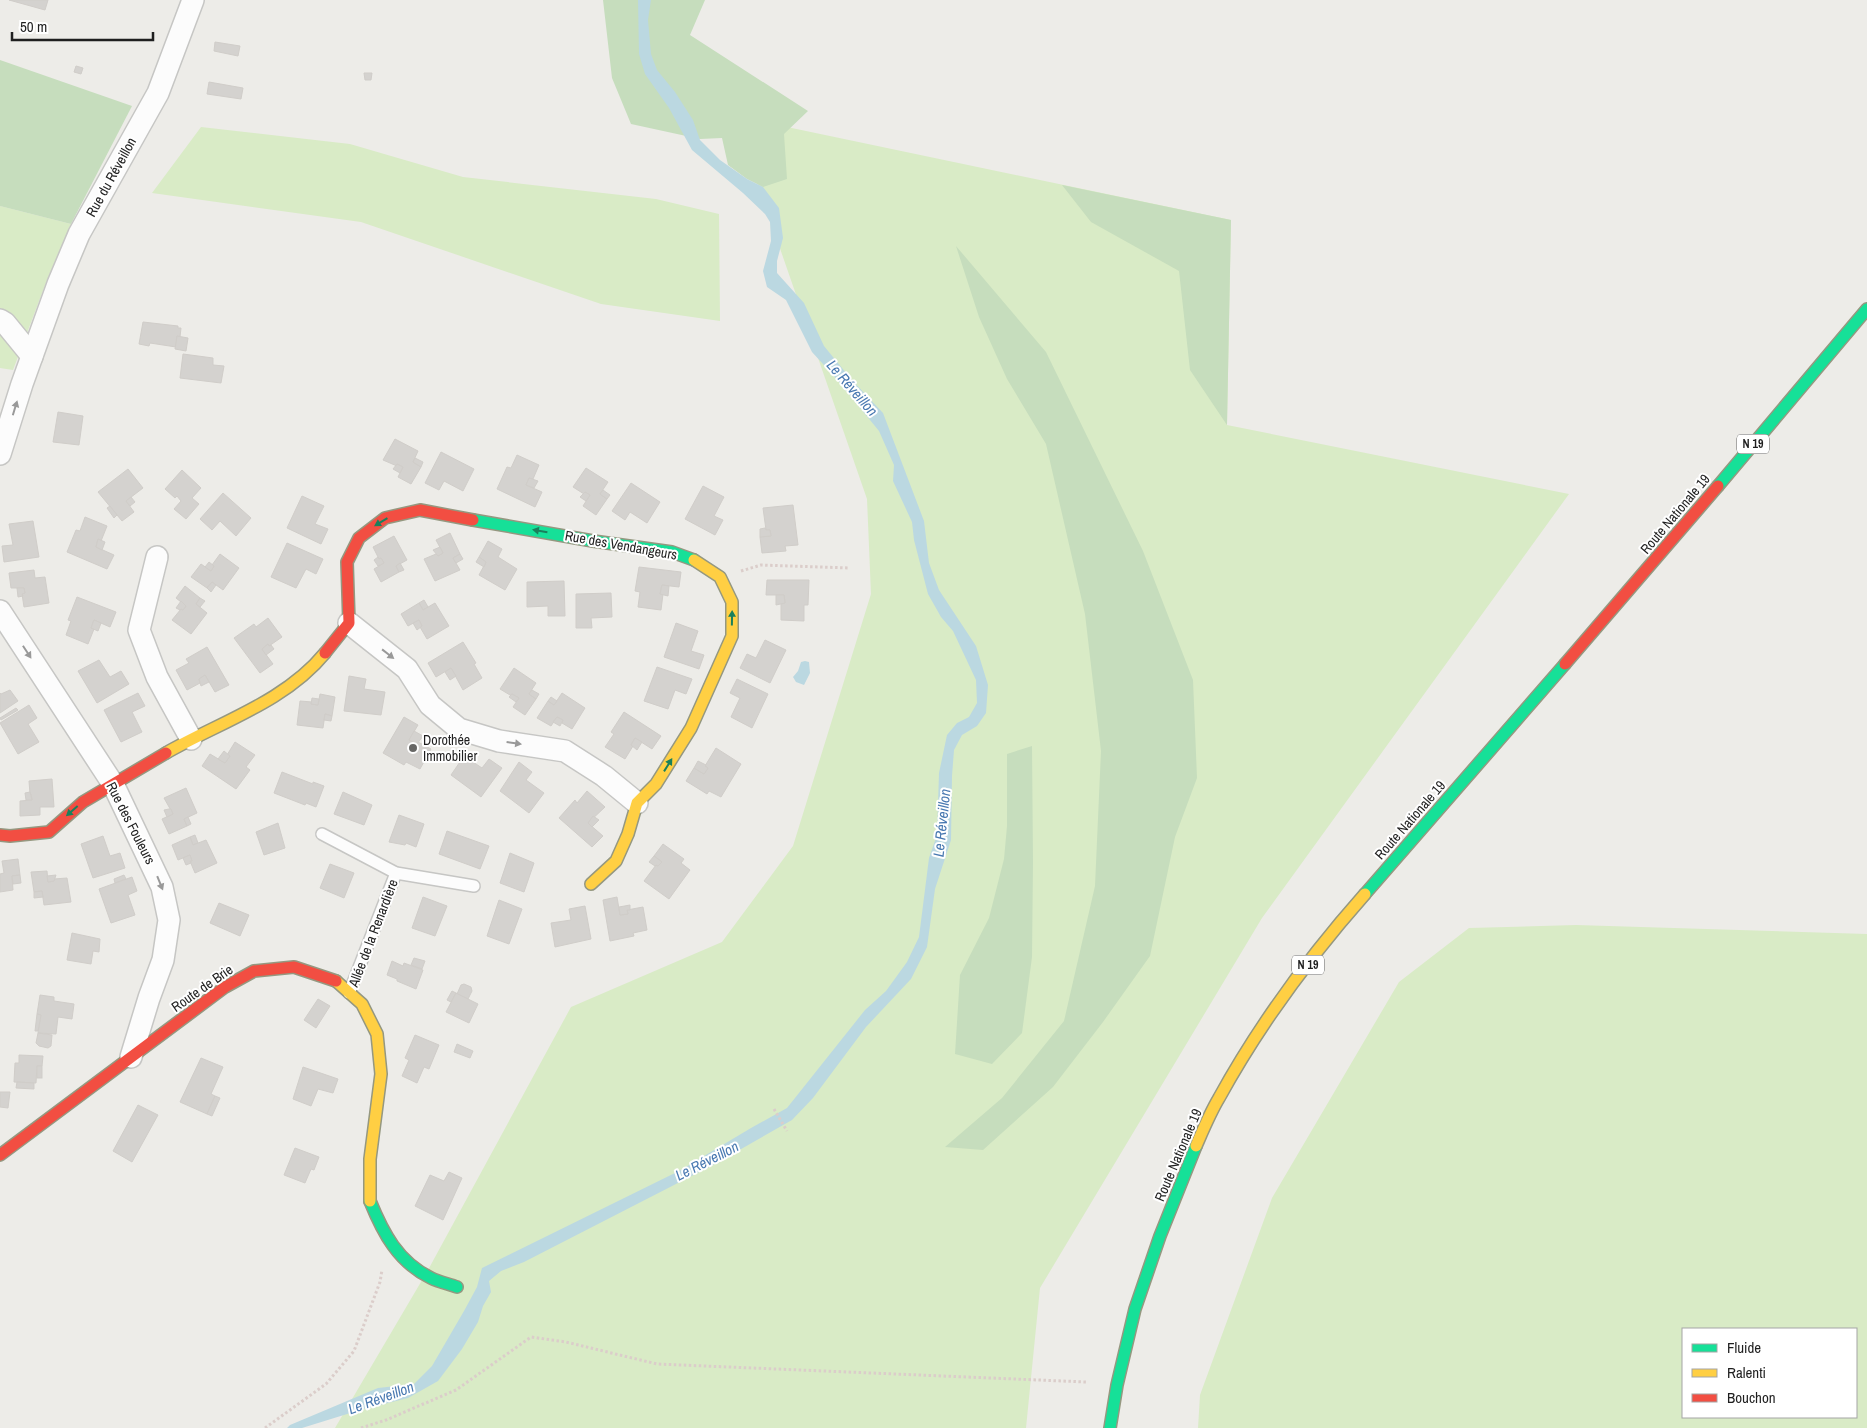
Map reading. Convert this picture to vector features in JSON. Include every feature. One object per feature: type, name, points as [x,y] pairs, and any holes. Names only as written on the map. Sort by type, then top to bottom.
[{"type":"street","name":"Rue du Réveillon","points":[[0,454],[32,356],[58,284],[79,234],[158,93],[193,0]]},
{"type":"street","name":"Route Nationale 19","points":[[1110,1428],[1117,1385],[1135,1310],[1160,1236],[1191,1156],[1218,1099],[1251,1044],[1330,935],[1639,579],[1867,309]]},
{"type":"street","points":[[0,320],[5,323],[32,356]]},
{"type":"street","name":"Rue des Vendangeurs","points":[[349,624],[347,562],[358,538],[385,518],[420,510],[593,541],[672,552],[697,560],[720,577],[732,602],[732,636],[691,728],[656,784],[637,803],[628,834],[616,861],[591,884]]},
{"type":"street","points":[[157,557],[139,630],[157,678],[190,739]]},
{"type":"street","name":"Rue des Fouleurs","points":[[0,611],[113,784],[162,887],[169,920],[163,960],[149,998],[131,1058]]},
{"type":"street","points":[[0,835],[10,836],[49,832],[83,802],[113,784],[190,739],[275,697],[313,668],[349,624],[407,669],[430,705],[459,729],[499,741],[564,751],[604,776],[637,803]]},
{"type":"street","name":"Route de Brie","points":[[0,1155],[225,987],[254,971],[294,967],[334,979],[362,1004],[377,1034],[380,1074],[370,1160],[370,1201],[382,1230],[404,1258],[431,1278],[456,1287]]},
{"type":"lane","name":"Allée de la Renardière","points":[[322,834],[396,873],[474,886]]},
{"type":"lane","name":"Allée de la Renardière","points":[[350,993],[396,873]]},
{"type":"path","points":[[720,577],[761,565],[849,568]]},
{"type":"path","points":[[774,1109],[788,1131]]},
{"type":"path","points":[[266,1428],[326,1384],[354,1351],[380,1282],[388,1238]]},
{"type":"path","points":[[361,1428],[386,1420],[456,1390],[531,1337],[566,1342],[658,1364],[1086,1382]]},
{"type":"green space","points":[[603,0],[705,0],[690,35],[808,111],[784,134],[787,179],[763,187],[747,179],[728,165],[722,138],[700,139],[631,124],[612,78]]},
{"type":"green space","points":[[0,60],[132,106],[71,224],[0,206]]},
{"type":"green space","points":[[734,116],[1231,220],[1227,425],[1569,494],[1262,918],[1040,1288],[1026,1428],[335,1428],[428,1270],[571,1007],[722,942],[793,846],[871,594],[867,499]]},
{"type":"green space","points":[[201,127],[350,144],[463,177],[656,199],[719,214],[720,321],[601,304],[361,222],[152,193]]},
{"type":"green space","points":[[1062,185],[1231,220],[1227,425],[1190,370],[1179,271],[1091,222]]},
{"type":"green space","points":[[0,206],[71,224],[47,280],[13,370],[0,368]]},
{"type":"green space","points":[[956,246],[1046,352],[1143,551],[1193,680],[1197,778],[1175,837],[1150,956],[1103,1022],[1053,1087],[983,1150],[945,1147],[1002,1098],[1064,1021],[1095,886],[1101,751],[1085,614],[1046,444],[1007,379],[979,317]]},
{"type":"green space","points":[[1032,746],[1032,957],[1022,1033],[992,1064],[955,1054],[960,975],[989,918],[1004,859],[1007,826],[1007,754]]},
{"type":"green space","points":[[1576,925],[1867,934],[1867,1428],[1198,1428],[1200,1395],[1272,1198],[1399,982],[1469,928]]},
{"type":"water","name":"Le Réveillon","points":[[638,0],[651,0],[648,20],[651,54],[657,70],[675,92],[693,120],[700,140],[720,160],[747,179],[763,187],[779,208],[783,238],[777,261],[777,273],[804,303],[824,346],[851,379],[883,413],[924,521],[929,563],[939,590],[976,646],[988,685],[986,713],[977,726],[962,735],[954,750],[951,840],[935,889],[927,947],[911,979],[866,1027],[813,1098],[792,1120],[713,1165],[524,1262],[501,1271],[489,1281],[491,1292],[483,1306],[478,1322],[462,1349],[438,1381],[408,1398],[360,1410],[302,1428],[287,1428],[290,1425],[378,1388],[414,1384],[432,1366],[477,1287],[482,1268],[679,1171],[787,1108],[865,1010],[886,991],[907,962],[919,937],[929,858],[937,835],[939,773],[947,735],[957,723],[969,717],[977,703],[976,680],[953,631],[941,617],[928,594],[914,540],[912,522],[893,481],[894,465],[879,431],[812,352],[786,300],[767,287],[763,271],[771,241],[770,222],[765,214],[692,150],[669,108],[645,74],[639,54]]},
{"type":"water","points":[[801,662],[809,662],[810,673],[804,685],[796,682],[793,677],[798,671]]},
{"type":"building","points":[[9,0],[48,0],[45,10]]},
{"type":"building","points":[[215,42],[240,46],[238,56],[214,51]]},
{"type":"building","points":[[76,66],[83,68],[81,74],[74,72]]},
{"type":"building","points":[[364,73],[372,73],[371,80],[365,80]]},
{"type":"building","points":[[209,82],[243,88],[241,99],[207,94]]},
{"type":"building","points":[[143,322],[178,326],[178,328],[181,328],[180,337],[177,336],[176,347],[150,343],[149,346],[139,344]]},
{"type":"building","points":[[177,336],[188,338],[186,351],[175,349]]},
{"type":"building","points":[[183,354],[213,358],[213,365],[224,366],[221,383],[180,378]]},
{"type":"building","points":[[58,412],[83,416],[79,445],[53,442]]},
{"type":"building","points":[[395,439],[418,451],[413,462],[421,467],[411,484],[398,477],[403,467],[383,460]]},
{"type":"building","points":[[441,452],[474,469],[463,491],[444,481],[439,490],[425,483]]},
{"type":"building","points":[[517,455],[539,465],[533,479],[529,478],[526,485],[542,492],[535,507],[497,489],[507,467],[511,468]]},
{"type":"building","points":[[415,458],[423,462],[421,467],[413,462]]},
{"type":"building","points":[[397,464],[403,467],[400,473],[393,469]]},
{"type":"building","points":[[586,468],[608,482],[600,494],[607,499],[596,515],[583,506],[590,495],[585,492],[584,494],[573,487]]},
{"type":"building","points":[[128,469],[143,488],[126,501],[134,512],[122,521],[98,492]]},
{"type":"building","points":[[182,470],[201,488],[192,498],[199,504],[186,519],[174,509],[181,501],[177,496],[175,498],[165,489]]},
{"type":"building","points":[[529,478],[538,481],[534,488],[526,485]]},
{"type":"building","points":[[631,483],[660,502],[647,523],[630,512],[625,520],[612,511]]},
{"type":"building","points":[[703,486],[724,497],[714,516],[723,520],[715,535],[685,519]]},
{"type":"building","points":[[603,490],[610,495],[607,499],[600,494]]},
{"type":"building","points":[[585,492],[590,495],[586,501],[580,497]]},
{"type":"building","points":[[223,493],[251,518],[236,536],[220,521],[212,530],[200,519]]},
{"type":"building","points":[[302,496],[324,506],[315,524],[328,529],[321,544],[287,528]]},
{"type":"building","points":[[131,497],[135,502],[130,506],[126,501]]},
{"type":"building","points":[[793,505],[798,545],[785,546],[786,551],[762,553],[760,537],[771,536],[770,530],[766,530],[763,508]]},
{"type":"building","points":[[110,506],[117,515],[114,518],[107,508]]},
{"type":"building","points":[[85,517],[107,526],[101,541],[98,539],[96,547],[114,555],[107,569],[67,552],[76,530],[80,531]]},
{"type":"building","points":[[33,521],[39,557],[4,562],[2,546],[13,545],[9,524]]},
{"type":"building","points":[[760,529],[770,530],[771,536],[760,537]]},
{"type":"building","points":[[450,533],[460,554],[453,558],[460,570],[435,581],[424,559],[443,553],[436,540]]},
{"type":"building","points":[[394,536],[407,560],[396,566],[399,572],[381,582],[374,569],[384,563],[381,558],[379,559],[373,547]]},
{"type":"building","points":[[98,539],[105,542],[102,550],[96,547]]},
{"type":"building","points":[[488,541],[502,549],[498,557],[517,569],[505,590],[479,575],[486,562],[479,557]]},
{"type":"building","points":[[287,543],[323,559],[316,574],[306,569],[296,588],[271,577]]},
{"type":"building","points":[[440,547],[443,553],[438,556],[433,550]]},
{"type":"building","points":[[220,554],[239,568],[223,590],[212,582],[207,588],[191,577],[201,564],[211,571],[214,566],[212,565]]},
{"type":"building","points":[[460,554],[463,559],[456,563],[453,558]]},
{"type":"building","points":[[378,557],[384,563],[378,566],[374,560]]},
{"type":"building","points":[[479,557],[486,562],[484,567],[476,562]]},
{"type":"building","points":[[209,562],[214,566],[211,571],[205,567]]},
{"type":"building","points":[[400,563],[404,570],[399,572],[396,566]]},
{"type":"building","points":[[639,567],[681,572],[679,587],[662,585],[660,594],[663,594],[661,610],[638,607],[640,592],[635,591]]},
{"type":"building","points":[[34,570],[35,578],[45,577],[49,603],[24,607],[22,594],[25,593],[24,588],[11,588],[9,573]]},
{"type":"building","points":[[767,580],[809,580],[808,605],[804,605],[804,621],[781,620],[781,603],[785,603],[784,595],[766,595]]},
{"type":"building","points":[[564,581],[565,616],[548,616],[548,606],[527,607],[527,582]]},
{"type":"building","points":[[212,582],[216,585],[211,592],[207,588]]},
{"type":"building","points":[[662,585],[669,586],[668,596],[660,594]]},
{"type":"building","points":[[185,586],[200,598],[196,604],[207,613],[191,634],[172,620],[186,606],[176,598]]},
{"type":"building","points":[[17,588],[24,588],[25,593],[22,594],[23,596],[18,597]]},
{"type":"building","points":[[611,593],[612,617],[591,618],[592,628],[576,628],[576,594]]},
{"type":"building","points":[[776,595],[784,595],[785,603],[776,605]]},
{"type":"building","points":[[77,597],[116,612],[110,627],[94,620],[91,628],[94,629],[88,644],[66,635],[71,621],[68,620]]},
{"type":"building","points":[[200,598],[205,601],[200,607],[196,604]]},
{"type":"building","points":[[424,600],[428,607],[423,610],[419,603]]},
{"type":"building","points":[[181,601],[186,606],[183,610],[176,608]]},
{"type":"building","points":[[419,603],[423,610],[435,603],[449,626],[427,639],[420,627],[422,626],[419,620],[408,626],[401,614]]},
{"type":"building","points":[[268,618],[282,637],[262,649],[273,664],[260,673],[234,638],[254,624],[256,627]]},
{"type":"building","points":[[94,620],[101,623],[98,631],[91,628]]},
{"type":"building","points":[[419,620],[422,626],[417,630],[413,623]]},
{"type":"building","points":[[676,623],[698,631],[691,651],[704,655],[699,669],[664,657]]},
{"type":"building","points":[[765,640],[786,650],[770,683],[740,668],[747,654],[756,658]]},
{"type":"building","points":[[463,642],[476,663],[474,664],[482,678],[463,690],[451,668],[436,677],[428,663]]},
{"type":"building","points":[[268,644],[274,649],[266,655],[262,649]]},
{"type":"building","points":[[207,647],[229,685],[215,692],[205,675],[199,679],[200,683],[187,690],[176,670],[189,663],[186,659]]},
{"type":"building","points":[[99,660],[110,677],[121,671],[129,684],[97,703],[78,671]]},
{"type":"building","points":[[657,667],[692,679],[686,694],[675,690],[668,709],[644,701]]},
{"type":"building","points":[[451,668],[456,676],[450,680],[445,672]]},
{"type":"building","points":[[514,668],[536,683],[529,694],[536,699],[525,715],[513,707],[519,698],[500,689]]},
{"type":"building","points":[[205,675],[209,682],[201,686],[199,679]]},
{"type":"building","points":[[349,676],[366,679],[364,689],[385,692],[381,715],[344,711]]},
{"type":"building","points":[[737,679],[768,694],[752,728],[731,717],[740,698],[730,693]]},
{"type":"building","points":[[10,690],[18,701],[0,713],[0,693]]},
{"type":"building","points":[[532,690],[539,694],[536,699],[529,694]]},
{"type":"building","points":[[138,693],[145,706],[132,712],[142,732],[121,742],[104,710]]},
{"type":"building","points":[[562,693],[585,708],[572,729],[562,723],[563,720],[557,717],[551,726],[537,718],[548,701],[554,705]]},
{"type":"building","points":[[320,694],[335,697],[332,716],[325,714],[323,728],[297,725],[300,701],[312,702],[311,704],[318,705]]},
{"type":"building","points":[[512,694],[519,698],[516,702],[509,697]]},
{"type":"building","points":[[551,697],[557,701],[554,705],[548,701]]},
{"type":"building","points":[[312,698],[319,699],[318,705],[311,704]]},
{"type":"building","points":[[29,705],[37,718],[28,724],[39,742],[18,754],[0,723]]},
{"type":"building","points":[[16,708],[18,710],[1,720],[0,718]]},
{"type":"building","points":[[624,712],[661,736],[652,749],[635,738],[631,745],[633,746],[625,759],[605,747],[614,734],[611,732]]},
{"type":"building","points":[[325,714],[332,716],[331,721],[324,720]]},
{"type":"building","points":[[404,717],[418,725],[409,740],[417,744],[418,742],[431,749],[420,769],[406,762],[404,765],[383,753]]},
{"type":"building","points":[[557,717],[563,720],[560,726],[553,722]]},
{"type":"building","points":[[414,731],[423,736],[417,744],[409,740]]},
{"type":"building","points":[[635,738],[642,742],[637,750],[631,745]]},
{"type":"building","points":[[235,742],[255,755],[246,767],[250,770],[236,789],[202,766],[210,754],[225,763],[230,756],[227,755]]},
{"type":"building","points":[[716,748],[741,764],[721,797],[709,791],[707,794],[686,781],[694,768],[704,774],[708,768],[705,766]]},
{"type":"building","points":[[224,751],[230,756],[225,763],[218,759]]},
{"type":"building","points":[[464,756],[482,768],[489,759],[502,768],[481,797],[451,775]]},
{"type":"building","points":[[698,761],[708,768],[704,774],[694,768]]},
{"type":"building","points":[[519,762],[532,772],[526,780],[544,793],[529,813],[500,791]]},
{"type":"building","points":[[282,772],[313,784],[313,782],[324,786],[316,807],[306,803],[305,805],[274,793]]},
{"type":"building","points":[[52,779],[54,807],[40,807],[40,815],[20,816],[20,801],[32,800],[29,781]]},
{"type":"building","points":[[186,788],[197,813],[184,819],[187,826],[169,834],[162,819],[173,814],[164,798]]},
{"type":"building","points":[[587,791],[605,807],[588,823],[603,836],[592,847],[559,818],[575,800],[577,803]]},
{"type":"building","points":[[30,792],[32,800],[26,800],[25,793]]},
{"type":"building","points":[[343,792],[372,805],[364,825],[334,814]]},
{"type":"building","points":[[171,809],[173,814],[167,817],[164,810]]},
{"type":"building","points":[[399,815],[424,824],[416,847],[406,843],[405,845],[389,842]]},
{"type":"building","points":[[593,816],[599,820],[592,827],[588,823]]},
{"type":"building","points":[[188,817],[191,824],[187,826],[184,819]]},
{"type":"building","points":[[278,823],[285,848],[264,855],[256,832]]},
{"type":"building","points":[[447,831],[489,846],[480,869],[439,854]]},
{"type":"building","points":[[195,835],[198,843],[193,845],[190,837]]},
{"type":"building","points":[[103,836],[110,856],[120,853],[125,868],[93,878],[81,844]]},
{"type":"building","points":[[190,837],[193,845],[206,840],[217,863],[195,873],[190,861],[192,861],[190,855],[178,860],[172,845]]},
{"type":"building","points":[[663,844],[684,859],[681,863],[690,870],[669,899],[644,881],[656,865],[658,866],[662,862],[654,856]]},
{"type":"building","points":[[510,853],[534,863],[524,892],[500,883]]},
{"type":"building","points":[[190,855],[192,861],[186,865],[183,858]]},
{"type":"building","points":[[654,856],[662,862],[658,866],[649,862]]},
{"type":"building","points":[[18,859],[20,875],[12,876],[13,890],[0,892],[0,874],[4,873],[2,861]]},
{"type":"building","points":[[330,864],[354,873],[344,898],[320,888]]},
{"type":"building","points":[[47,871],[48,882],[54,881],[54,879],[67,878],[71,902],[44,905],[42,891],[34,892],[31,872]]},
{"type":"building","points":[[20,875],[21,883],[13,884],[12,876]]},
{"type":"building","points":[[56,875],[54,881],[48,882],[47,876]]},
{"type":"building","points":[[124,875],[126,879],[115,883],[114,879]]},
{"type":"building","points":[[132,877],[137,891],[128,895],[135,915],[111,923],[99,889]]},
{"type":"building","points":[[42,891],[43,897],[34,898],[34,892]]},
{"type":"building","points":[[423,897],[447,906],[435,936],[412,928]]},
{"type":"building","points":[[617,897],[620,915],[628,914],[627,910],[643,907],[647,930],[633,933],[634,936],[610,941],[603,900]]},
{"type":"building","points":[[499,900],[522,909],[509,944],[487,936]]},
{"type":"building","points":[[219,903],[249,915],[240,936],[210,923]]},
{"type":"building","points":[[630,905],[630,910],[627,910],[628,914],[620,915],[619,907]]},
{"type":"building","points":[[585,906],[591,939],[555,947],[551,923],[571,920],[569,909]]},
{"type":"building","points":[[72,933],[100,939],[99,952],[93,951],[91,964],[67,960]]},
{"type":"building","points":[[414,958],[425,961],[422,969],[411,965]]},
{"type":"building","points":[[392,961],[403,966],[404,963],[423,970],[416,989],[387,975]]},
{"type":"building","points":[[464,984],[471,987],[472,991],[468,999],[457,994],[461,985]]},
{"type":"building","points":[[452,991],[456,993],[451,1002],[447,1000]]},
{"type":"building","points":[[456,993],[478,1004],[469,1023],[446,1012]]},
{"type":"building","points":[[40,995],[54,997],[54,1001],[74,1004],[72,1019],[58,1017],[56,1034],[38,1033],[41,1015],[37,1014]]},
{"type":"building","points":[[318,999],[330,1006],[316,1028],[304,1020]]},
{"type":"building","points":[[37,1014],[41,1015],[38,1031],[35,1031]]},
{"type":"building","points":[[38,1033],[52,1035],[51,1046],[48,1048],[39,1046],[36,1043]]},
{"type":"building","points":[[415,1035],[439,1045],[429,1069],[424,1067],[417,1083],[402,1076],[409,1060],[405,1058]]},
{"type":"building","points":[[457,1044],[473,1051],[470,1058],[454,1052]]},
{"type":"building","points":[[19,1055],[43,1056],[42,1066],[37,1066],[36,1083],[14,1082],[15,1063],[19,1063]]},
{"type":"building","points":[[201,1058],[223,1067],[211,1094],[215,1096],[207,1114],[180,1102]]},
{"type":"building","points":[[37,1066],[42,1066],[42,1078],[37,1078]]},
{"type":"building","points":[[303,1067],[338,1079],[333,1093],[318,1089],[311,1106],[293,1099]]},
{"type":"building","points":[[17,1082],[34,1083],[34,1089],[16,1088]]},
{"type":"building","points":[[0,1092],[10,1092],[8,1108],[0,1107]]},
{"type":"building","points":[[215,1096],[220,1098],[212,1116],[207,1114]]},
{"type":"building","points":[[138,1105],[158,1115],[132,1162],[113,1151]]},
{"type":"building","points":[[295,1148],[319,1157],[314,1170],[311,1169],[305,1183],[284,1175]]},
{"type":"building","points":[[449,1172],[462,1178],[443,1220],[415,1206],[430,1175],[444,1181]]},
{"type":"traffic: fast","points":[[1718,486],[1867,309]]},
{"type":"traffic: fast","points":[[473,520],[593,541],[672,552],[694,560]]},
{"type":"traffic: fast","points":[[1365,894],[1565,664]]},
{"type":"traffic: fast","points":[[1110,1428],[1117,1385],[1135,1309],[1160,1236],[1196,1146]]},
{"type":"traffic: fast","points":[[370,1201],[386,1235],[409,1264],[437,1281],[457,1287]]},
{"type":"traffic: slow","points":[[591,884],[616,861],[628,834],[637,803],[656,784],[691,728],[732,636],[732,602],[720,577],[694,560]]},
{"type":"traffic: slow","points":[[166,753],[271,698],[291,685],[325,653]]},
{"type":"traffic: slow","points":[[1196,1146],[1234,1071],[1268,1018],[1305,967],[1365,894]]},
{"type":"traffic: slow","points":[[336,981],[362,1004],[377,1034],[381,1074],[370,1159],[370,1201]]},
{"type":"traffic: jam","points":[[1565,664],[1718,486]]},
{"type":"traffic: jam","points":[[325,653],[349,623],[347,562],[359,538],[385,518],[420,510],[473,520]]},
{"type":"traffic: jam","points":[[0,835],[10,836],[49,832],[83,802],[166,753]]},
{"type":"traffic: jam","points":[[0,1155],[225,987],[254,971],[294,967],[336,981]]},
{"type":"place","name":"Dorothée Immobilier","points":[[413,748]]}]
